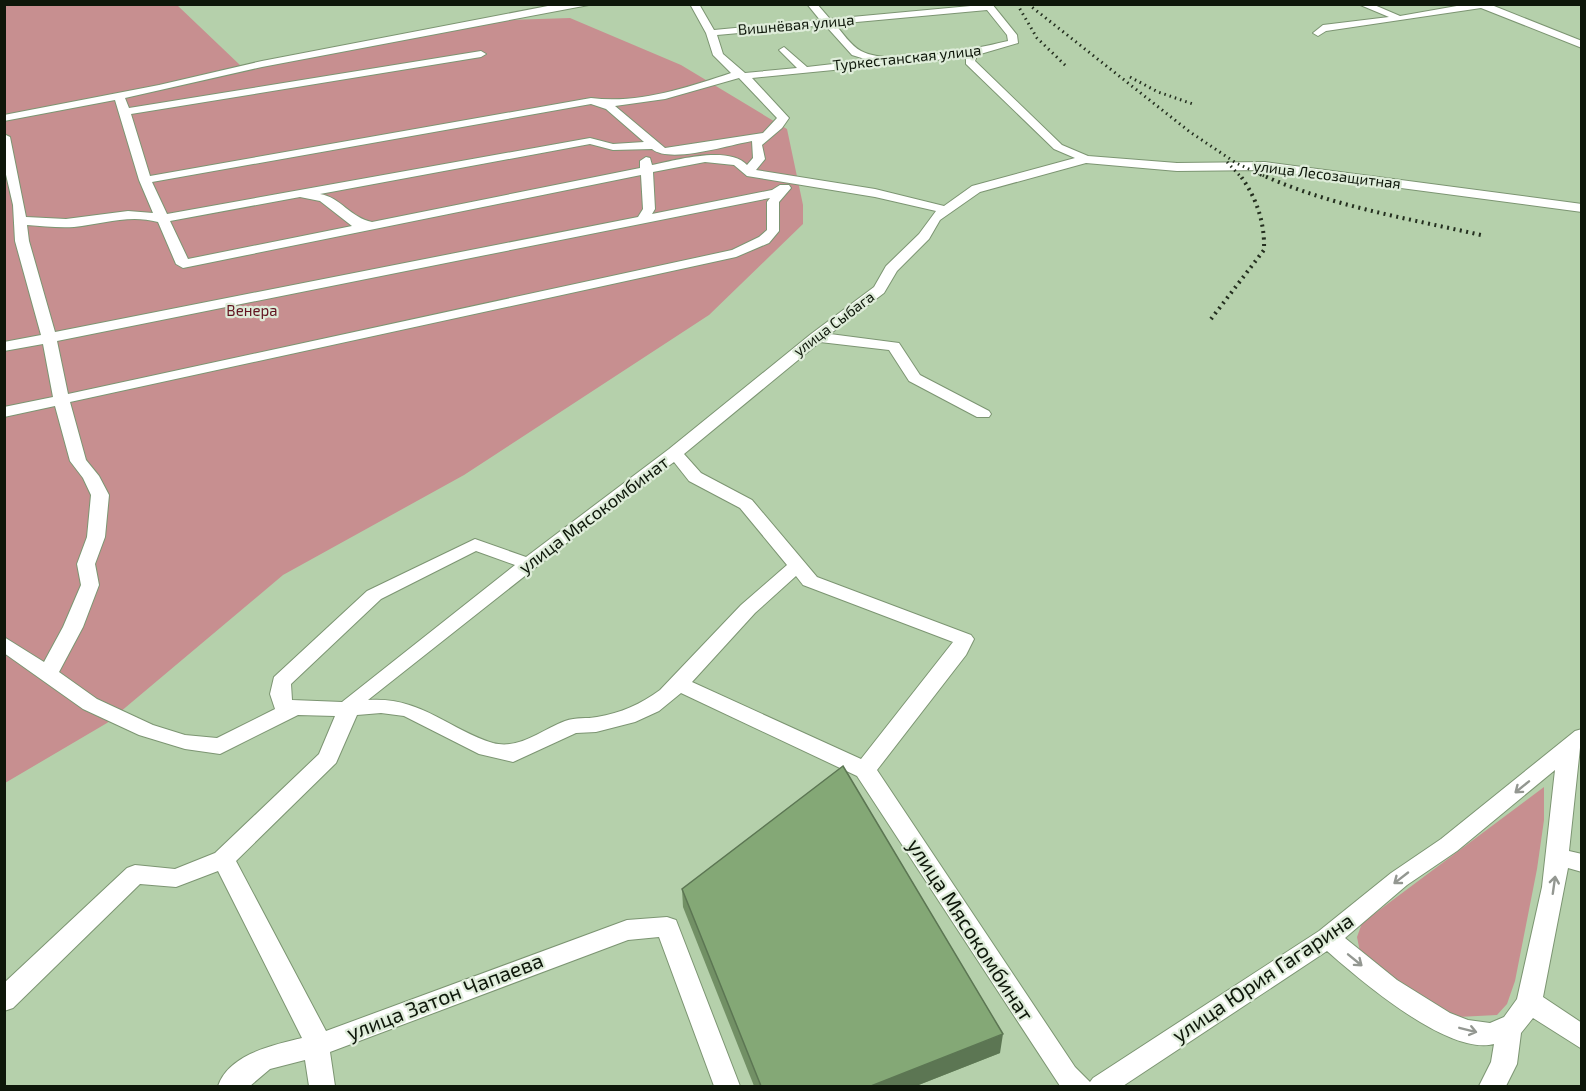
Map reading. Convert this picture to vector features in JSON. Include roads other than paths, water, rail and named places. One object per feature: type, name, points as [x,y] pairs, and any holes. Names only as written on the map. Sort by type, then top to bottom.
[{"type":"street","points":[[538,9],[590,4]]},
{"type":"street","points":[[694,4],[711,33],[718,55],[746,75],[783,118],[780,125],[763,136],[756,144],[759,159],[747,172]]},
{"type":"street","points":[[811,4],[856,53],[878,61]]},
{"type":"street","points":[[1362,4],[1401,19]]},
{"type":"street","points":[[1318,33],[1323,28],[1401,19],[1481,5],[1581,45]]},
{"type":"street","name":"Вишнёвая улица","points":[[711,33],[988,6]]},
{"type":"street","name":"Туркестанская улица","points":[[145,180],[591,101],[621,103],[688,91],[746,75],[972,53],[1013,43],[1012,35],[988,6]]},
{"type":"street","points":[[4,118],[262,64],[550,8]]},
{"type":"street","points":[[784,50],[804,69]]},
{"type":"street","points":[[972,53],[970,62],[1058,147],[1080,157]]},
{"type":"street","points":[[125,111],[481,54]]},
{"type":"street","points":[[119,95],[145,180],[161,219],[176,240],[183,264],[705,158]]},
{"type":"street","points":[[598,103],[610,107],[663,151],[738,162],[747,172],[874,193],[947,210]]},
{"type":"street","points":[[643,219],[649,209],[645,171],[646,162],[651,156],[763,136]]},
{"type":"street","points":[[4,137],[22,241],[49,338],[78,461],[91,476],[100,495],[96,537],[86,564],[90,585],[73,627],[46,675]]},
{"type":"street","points":[[20,220],[72,223],[136,213],[148,213],[161,219],[590,141],[613,147],[654,145]]},
{"type":"street","name":"улица Лесозащитная","points":[[1080,157],[1177,167],[1265,166],[1581,208]]},
{"type":"street","name":"улица Сыбага","points":[[675,453],[816,337],[879,290],[891,269],[924,236],[934,218],[976,189],[1080,157]]},
{"type":"street","points":[[4,347],[776,193],[799,181]]},
{"type":"street","points":[[4,412],[736,253],[764,240],[773,231],[773,202],[785,188]]},
{"type":"street","points":[[296,194],[324,198],[356,223],[369,225]]},
{"type":"street","points":[[816,337],[894,346],[914,378],[983,414]]},
{"type":"street","name":"улица Мясокомбинат","points":[[223,860],[328,758],[352,702],[675,453],[695,477],[746,504],[810,581],[964,639],[959,650],[865,770],[1066,1075],[1079,1086]]},
{"type":"street","points":[[529,564],[475,544],[374,595],[281,682],[280,694],[283,706],[292,709],[349,710],[381,706],[408,710],[487,749],[513,754],[573,726],[596,725],[641,712],[668,695],[748,609],[797,565]]},
{"type":"street","points":[[4,643],[46,675],[90,704],[146,730],[207,746],[220,746],[233,741],[292,709]]},
{"type":"street","points":[[677,683],[865,770]]},
{"type":"street","points":[[1328,938],[1414,1007],[1456,1027],[1484,1034],[1509,1028],[1522,1015],[1528,1001],[1554,887],[1575,743]]},
{"type":"street","name":"улица Юрия Гагарина","points":[[1102,1086],[1328,938],[1405,875],[1449,845],[1575,743]]},
{"type":"street","points":[[1557,857],[1581,863]]},
{"type":"street","points":[[4,1000],[135,874],[176,878],[223,860],[315,1035],[322,1086]]},
{"type":"street","name":"улица Затон Чапаева","points":[[231,1086],[263,1059],[317,1046],[627,930],[667,927],[727,1086]]},
{"type":"street","points":[[1528,1001],[1581,1038]]},
{"type":"street","points":[[1492,1086],[1504,1064],[1509,1028]]},
{"type":"railway","points":[[1017,4],[1037,38],[1066,66]]},
{"type":"railway","points":[[1028,4],[1190,132],[1236,163],[1264,176]]},
{"type":"railway","points":[[1130,77],[1158,92],[1193,104]]},
{"type":"railway","points":[[1227,162],[1240,176]]},
{"type":"railway","points":[[1211,319],[1264,250],[1261,219],[1250,191],[1239,174]]},
{"type":"railway","points":[[1260,174],[1341,203],[1481,235]]},
{"type":"park label","name":"Венера","points":[[252,311]]}]
